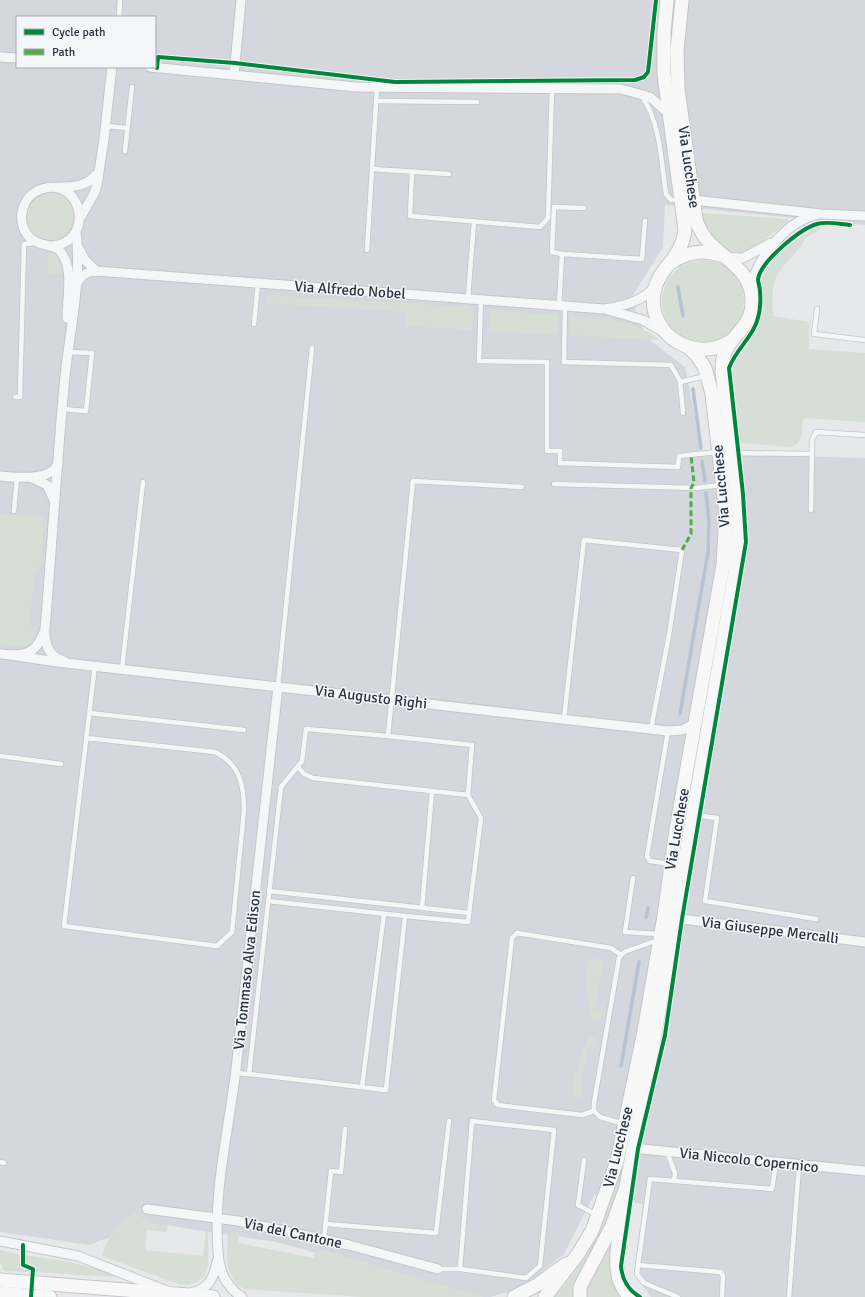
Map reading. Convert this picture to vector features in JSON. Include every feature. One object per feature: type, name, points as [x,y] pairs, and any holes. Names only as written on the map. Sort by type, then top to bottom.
[{"type":"main road","points":[[667,0],[664,39],[672,89]]},
{"type":"main road","points":[[672,89],[682,0]]},
{"type":"main road","name":"Via Lucchese","points":[[545,1297],[578,1254],[599,1216],[617,1161],[625,1124],[660,937],[671,864],[725,553],[726,514],[719,486],[722,371],[724,354],[735,338],[743,330],[752,306],[748,281],[742,271],[710,245],[700,230],[687,200],[668,114],[672,89]]},
{"type":"main road","name":"Via Lucchese","points":[[672,89],[687,200],[684,237],[679,252],[657,282],[654,306],[659,323],[665,333],[677,343],[689,348],[702,350],[714,349],[735,338]]},
{"type":"main road","name":"Via Lucchese","points":[[670,264],[682,256],[696,252],[711,252],[725,257]]},
{"type":"main road","name":"Via Lucchese","points":[[580,1297],[580,1287],[612,1226],[626,1187],[632,1148],[656,1033],[674,918],[735,572],[739,515],[721,452],[708,375],[703,363],[689,348]]},
{"type":"main road","points":[[626,1187],[616,1268],[622,1287],[630,1297]]},
{"type":"main road","points":[[514,1297],[537,1285],[578,1254]]},
{"type":"main road","points":[[3,1288],[27,1282],[213,1297]]},
{"type":"main road","points":[[3,1288],[50,1297]]},
{"type":"street","points":[[234,74],[241,0]]},
{"type":"street","points":[[0,57],[16,58]]},
{"type":"street","points":[[10,655],[25,653],[34,649],[40,642],[45,629],[65,375],[76,286],[78,246],[76,232],[82,212],[96,189],[97,174],[106,126],[112,68]]},
{"type":"street","points":[[156,68],[377,87],[621,90],[640,93],[650,97],[668,114]]},
{"type":"street","points":[[65,375],[68,266],[61,251],[51,246],[38,243],[30,238],[24,230],[21,219],[22,210],[31,195],[38,190],[77,186],[87,183],[97,174]]},
{"type":"street","points":[[50,188],[61,189],[72,197],[78,205],[80,220]]},
{"type":"street","points":[[687,200],[822,214],[865,216]]},
{"type":"street","points":[[751,293],[752,281],[757,266],[767,251],[804,219],[822,214]]},
{"type":"street","points":[[51,246],[65,243],[76,232]]},
{"type":"street","points":[[725,257],[740,258],[748,256],[781,238]]},
{"type":"street","points":[[78,246],[85,260],[96,271]]},
{"type":"street","points":[[76,286],[81,276],[88,272],[96,271]]},
{"type":"street","name":"Via Alfredo Nobel","points":[[96,271],[604,309],[643,320],[665,333]]},
{"type":"street","name":"Via Alfredo Nobel","points":[[604,309],[621,306],[641,298],[650,292],[657,282]]},
{"type":"street","points":[[0,476],[28,477],[50,472],[58,464]]},
{"type":"street","points":[[28,477],[36,479],[47,485],[52,494],[55,505]]},
{"type":"street","name":"Via Augusto Righi","points":[[45,629],[46,642],[51,654],[60,660],[69,662]]},
{"type":"street","name":"Via Augusto Righi","points":[[0,654],[671,731],[687,728],[696,723]]},
{"type":"street","name":"Via Tommaso Alva Edison","points":[[242,1297],[225,1281],[218,1254],[216,1217],[235,1073],[278,686]]},
{"type":"street","points":[[671,731],[684,737],[692,748]]},
{"type":"street","name":"Via Giuseppe Mercalli","points":[[674,918],[865,942]]},
{"type":"street","name":"Via Niccolo Copernico","points":[[632,1148],[865,1172]]},
{"type":"street","name":"Via del Cantone","points":[[147,1209],[183,1215],[216,1217],[324,1239],[438,1269]]},
{"type":"street","points":[[0,1241],[78,1256],[178,1295]]},
{"type":"street","name":"Via Tommaso Alva Edison","points":[[178,1295],[199,1291],[210,1283],[215,1274],[218,1254]]},
{"type":"lane","points":[[119,16],[120,0]]},
{"type":"lane","points":[[125,151],[132,87]]},
{"type":"lane","points":[[367,250],[377,87]]},
{"type":"lane","points":[[412,172],[410,216],[540,227],[548,218],[552,89]]},
{"type":"lane","points":[[640,93],[651,111],[657,128],[666,194],[672,200],[687,200]]},
{"type":"lane","points":[[376,101],[477,102]]},
{"type":"lane","points":[[106,126],[127,128]]},
{"type":"lane","points":[[372,169],[449,174]]},
{"type":"lane","points":[[584,208],[554,207],[552,252],[562,254],[642,259],[645,221]]},
{"type":"lane","points":[[468,298],[474,221]]},
{"type":"lane","points":[[15,397],[20,397],[24,244],[38,243]]},
{"type":"lane","points":[[562,254],[564,362],[671,365],[680,382],[683,413]]},
{"type":"lane","points":[[254,324],[258,283]]},
{"type":"lane","points":[[481,299],[479,361],[547,362],[547,451],[560,451],[560,464],[678,467],[679,456],[721,452],[812,454]]},
{"type":"lane","points":[[817,308],[814,334],[865,340]]},
{"type":"lane","points":[[278,686],[312,348]]},
{"type":"lane","points":[[62,409],[86,411],[92,353],[68,352]]},
{"type":"lane","points":[[680,382],[708,375]]},
{"type":"lane","points":[[811,510],[812,440],[816,432],[865,435]]},
{"type":"lane","points":[[14,511],[17,477]]},
{"type":"lane","points":[[388,736],[413,481],[522,487]]},
{"type":"lane","points":[[122,669],[142,482]]},
{"type":"lane","points":[[554,484],[701,488],[719,486]]},
{"type":"lane","points":[[564,719],[584,540],[682,550],[669,635],[651,729]]},
{"type":"lane","points":[[86,738],[215,752],[232,763],[239,773],[244,797],[244,810],[232,932],[217,946],[64,926],[86,738],[95,666]]},
{"type":"lane","points":[[89,713],[244,730]]},
{"type":"lane","points":[[249,1074],[268,901],[270,891],[281,787],[302,761],[306,729],[472,745],[468,795],[481,818],[468,922],[268,901]]},
{"type":"lane","points":[[671,731],[647,856],[650,861],[671,864]]},
{"type":"lane","points":[[0,756],[61,764]]},
{"type":"lane","points":[[298,767],[304,774],[313,778],[468,795]]},
{"type":"lane","points":[[422,908],[432,791]]},
{"type":"lane","points":[[693,815],[717,818],[705,901],[816,919]]},
{"type":"lane","points":[[634,878],[625,932],[660,937]]},
{"type":"lane","points":[[270,891],[469,913]]},
{"type":"lane","points":[[362,1087],[384,914]]},
{"type":"lane","points":[[235,1073],[386,1090],[406,916]]},
{"type":"lane","points":[[594,1111],[582,1115],[498,1105],[494,1100],[512,938],[517,932],[611,948],[621,955]]},
{"type":"lane","points":[[625,1124],[600,1117],[594,1111],[594,1103],[621,955],[624,952],[660,937]]},
{"type":"lane","points":[[326,1224],[436,1233],[449,1120]]},
{"type":"lane","points":[[438,1269],[460,1269],[526,1278],[540,1266],[554,1130],[472,1121],[460,1269]]},
{"type":"lane","points":[[324,1239],[331,1171],[341,1172],[345,1129]]},
{"type":"lane","points":[[667,1152],[675,1173],[674,1181]]},
{"type":"lane","points":[[584,1160],[578,1205],[599,1216]]},
{"type":"lane","points":[[678,1297],[644,1283],[637,1274],[650,1179],[772,1189],[776,1164]]},
{"type":"lane","points":[[789,1297],[799,1166]]},
{"type":"lane","points":[[638,1265],[721,1272],[723,1276],[722,1297]]},
{"type":"shaded area","points":[[0,0],[865,0],[865,225],[665,205],[663,247],[631,298],[647,338],[685,367],[702,454],[865,458],[865,1297],[651,1297],[634,1274],[643,1204],[594,1195],[564,1254],[533,1279],[511,1291],[490,1297],[482,1297],[276,1242],[165,1225],[101,1240],[90,1245],[0,1232]]},
{"type":"shaded area","points":[[50,193],[59,195],[67,200],[72,208],[74,217],[72,226],[67,234],[59,239],[50,241],[41,239],[33,234],[28,226],[26,217],[28,208],[33,200],[41,195]]},
{"type":"shaded area","points":[[701,213],[788,219],[788,222],[750,250],[736,254],[730,253],[709,239]]},
{"type":"shaded area","points":[[822,226],[819,230],[809,235],[803,241],[800,248],[779,272],[774,285],[773,316],[809,322],[809,349],[865,353],[865,422],[806,418],[803,421],[800,440],[791,447],[741,443],[734,405],[732,375],[733,368],[739,355],[755,333],[760,321],[762,310],[762,282],[764,273],[769,264],[783,250],[816,227]]},
{"type":"shaded area","points":[[48,252],[58,256],[63,273],[47,273]]},
{"type":"shaded area","points":[[703,260],[719,263],[732,272],[741,285],[744,301],[741,317],[732,330],[719,339],[703,342],[687,339],[674,330],[665,317],[662,301],[665,285],[674,272],[687,263]]},
{"type":"shaded area","points":[[267,295],[473,307],[472,330],[405,326],[406,312],[267,303]]},
{"type":"shaded area","points":[[490,310],[559,315],[557,335],[488,331]]},
{"type":"shaded area","points":[[570,316],[617,320],[628,323],[650,333],[659,340],[569,335]]},
{"type":"shaded area","points":[[0,514],[44,517],[41,564],[34,573],[30,626],[36,627],[36,631],[32,641],[25,647],[0,644]]},
{"type":"shaded area","points":[[588,958],[603,960],[595,1009],[603,1010],[600,1020],[591,1019],[590,1005],[585,982]]},
{"type":"shaded area","points":[[589,1037],[596,1038],[595,1047],[588,1046],[580,1098],[572,1097],[575,1073]]},
{"type":"shaded area","points":[[618,1173],[616,1202],[574,1297],[553,1297],[576,1270],[584,1255],[599,1223]]},
{"type":"shaded area","points":[[135,1212],[150,1222],[168,1225],[167,1232],[147,1230],[145,1250],[203,1256],[206,1229],[208,1230],[207,1267],[200,1280],[192,1284],[181,1285],[102,1256],[104,1249],[114,1231]]},
{"type":"shaded area","points":[[230,1231],[240,1232],[238,1243],[314,1258],[316,1248],[482,1297],[363,1297],[244,1289],[237,1284],[229,1272],[227,1249],[228,1233]]},
{"type":"shaded area","points":[[612,1232],[622,1297],[584,1297],[585,1286]]},
{"type":"shaded area","points":[[0,1250],[20,1255],[21,1266],[28,1272],[4,1271],[0,1263]]},
{"type":"shaded area","points":[[25,1255],[70,1262],[111,1273],[113,1274],[113,1277],[36,1272],[36,1267],[27,1265],[24,1262]]},
{"type":"waterway","points":[[678,287],[683,316]]},
{"type":"waterway","points":[[693,389],[701,448]]},
{"type":"waterway","points":[[702,461],[705,481]]},
{"type":"waterway","points":[[680,714],[708,552],[709,522],[706,493]]},
{"type":"waterway","points":[[646,917],[648,908]]},
{"type":"waterway","points":[[621,1066],[639,962]]},
{"type":"marked path","points":[[682,550],[691,534],[691,488],[694,483],[691,455]]},
{"type":"cycle path","points":[[157,68],[158,57],[235,63],[395,82],[635,80],[644,77],[648,72],[656,0]]},
{"type":"cycle path","points":[[640,1297],[626,1284],[621,1266],[638,1149],[665,1035],[682,919],[746,542],[743,494],[729,368],[732,361],[755,327],[760,310],[760,290],[758,279],[766,264],[782,247],[810,227],[825,223],[850,225]]},
{"type":"cycle path","points":[[23,1245],[23,1265],[33,1269],[31,1297]]}]
